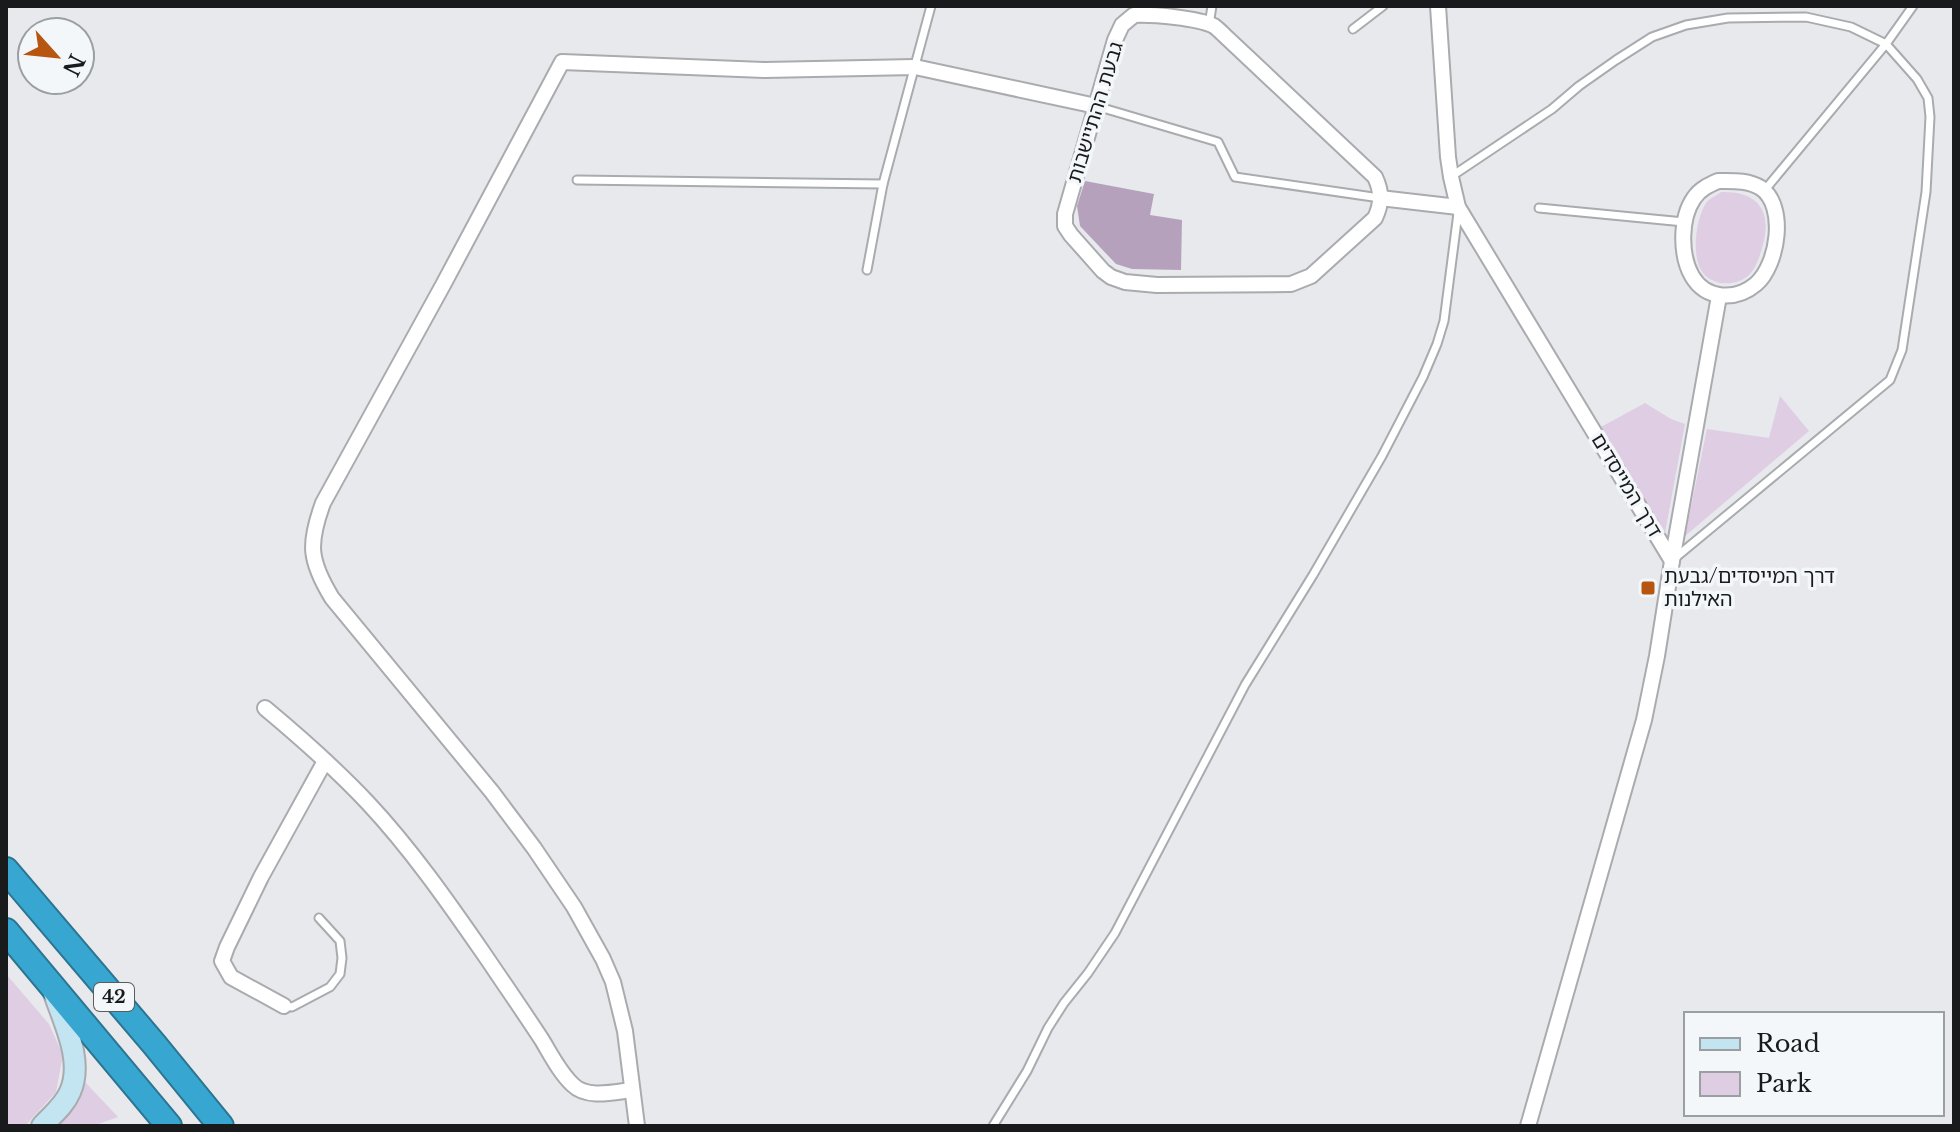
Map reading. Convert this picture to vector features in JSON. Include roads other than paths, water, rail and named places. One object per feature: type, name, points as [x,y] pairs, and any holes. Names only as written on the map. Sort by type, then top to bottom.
[{"type":"highway","name":"42","points":[[6,870],[221,1126]]},
{"type":"highway","name":"42","points":[[6,931],[169,1126]]},
{"type":"street","name":"דרך המייסדים","points":[[1438,6],[1451,177],[1458,207],[1672,561],[1641,733],[1528,1126]]},
{"type":"street","name":"גבעת ההתיישבות","points":[[1132,11],[1197,21],[1224,35],[1375,177],[1381,189],[1375,218],[1311,276],[1291,284],[1157,285],[1125,282],[1103,271],[1071,235],[1065,226],[1065,214],[1115,40],[1132,11]]},
{"type":"street","points":[[637,1126],[625,1031],[613,982],[596,946],[558,883],[492,792],[322,582],[312,547],[314,529],[323,503],[562,62],[765,70],[915,67],[1096,106]]},
{"type":"street","points":[[1718,181],[1750,183],[1764,191],[1775,205],[1777,218],[1775,245],[1769,264],[1756,284],[1744,291],[1719,296],[1703,290],[1689,271],[1684,241],[1685,222],[1695,196],[1718,181]]},
{"type":"street","points":[[1380,198],[1458,207]]},
{"type":"street","points":[[1672,561],[1719,296]]},
{"type":"street","points":[[265,708],[368,803],[399,840],[502,980],[574,1087],[595,1093],[632,1090]]},
{"type":"street","points":[[284,1006],[231,977],[222,961],[261,877],[325,761]]},
{"type":"street","points":[[42,1126],[65,1102],[74,1079],[70,1040],[52,986]]},
{"type":"lane","points":[[867,270],[883,184],[931,6]]},
{"type":"lane","points":[[1209,25],[1212,6]]},
{"type":"lane","points":[[1353,29],[1383,6]]},
{"type":"lane","points":[[1764,191],[1886,44],[1913,6]]},
{"type":"lane","points":[[1451,177],[1652,37],[1686,25],[1728,18],[1806,17],[1851,27],[1886,44],[1917,79],[1928,98],[1930,117],[1926,192],[1902,350],[1890,380],[1672,561]]},
{"type":"lane","points":[[1096,106],[1218,142],[1235,177],[1380,198]]},
{"type":"lane","points":[[577,180],[883,184]]},
{"type":"lane","points":[[993,1126],[1056,1016],[1115,933],[1245,685],[1382,456],[1416,390],[1444,321],[1458,207]]},
{"type":"lane","points":[[1539,208],[1685,222]]},
{"type":"lane","points":[[284,1006],[292,1007],[330,987],[340,974],[340,941],[319,918]]},
{"type":"place","name":"דרך המייסדים/גבעת האילנות","points":[[1648,588]]}]
